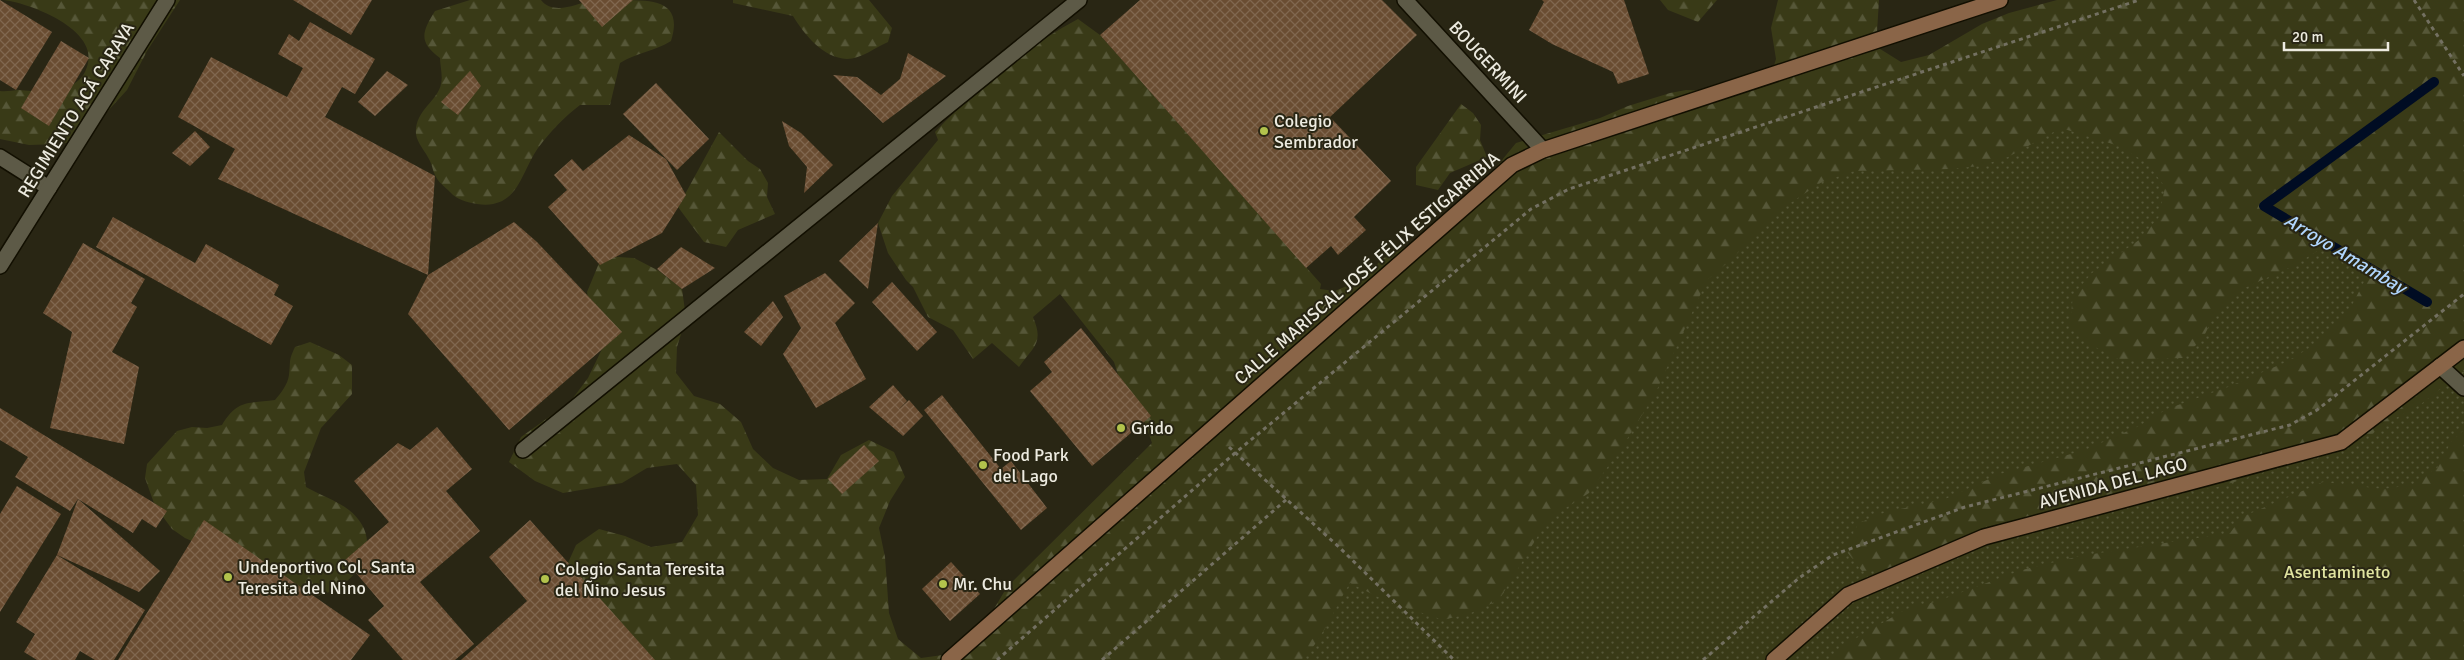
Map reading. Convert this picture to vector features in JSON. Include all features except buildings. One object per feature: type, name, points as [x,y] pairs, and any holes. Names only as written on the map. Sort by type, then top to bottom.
[{"type":"street","name":"REGIMIENTO ACÁ CARAYA","points":[[0,266],[167,0]]},
{"type":"street","points":[[523,450],[1079,0]]},
{"type":"street","name":"BOUGERMINI","points":[[1405,0],[1543,150]]},
{"type":"street","name":"CALLE MARISCAL JOSÉ FÉLIX ESTIGARRIBIA","points":[[949,660],[1512,164],[1543,150],[2000,0]]},
{"type":"street","points":[[0,157],[49,188]]},
{"type":"street","name":"AVENIDA DEL LAGO","points":[[1774,660],[1848,595],[1984,537],[2341,442],[2464,348]]},
{"type":"street","points":[[2440,366],[2464,388]]},
{"type":"path","points":[[997,660],[1235,453],[1531,209],[1569,189],[2138,0]]},
{"type":"path","points":[[2414,0],[2464,76]]},
{"type":"path","points":[[1703,660],[1798,578],[1834,555],[1965,507],[2290,425],[2317,410],[2464,294]]},
{"type":"path","points":[[1235,453],[1340,548],[1454,660]]},
{"type":"path","points":[[1102,660],[1286,499]]},
{"type":"green space","points":[[4,0],[180,0],[147,51],[127,90],[95,125],[72,142],[29,145],[0,139],[0,91],[45,92],[64,89],[81,78],[89,58],[85,44],[63,22],[32,7]]},
{"type":"green space","points":[[470,0],[541,0],[546,5],[558,8],[565,8],[590,0],[654,2],[663,5],[669,10],[673,17],[674,27],[671,41],[620,63],[610,105],[580,105],[547,136],[510,196],[491,204],[477,204],[456,197],[440,182],[416,134],[416,126],[419,119],[436,96],[442,81],[440,58],[425,42],[424,36],[427,25],[435,11]]},
{"type":"green space","points":[[733,0],[869,0],[892,28],[888,42],[858,57],[838,58],[815,44],[793,16],[733,3]]},
{"type":"green space","points":[[1660,0],[1717,0],[1698,22],[1668,10]]},
{"type":"green space","points":[[1778,0],[1879,0],[1877,32],[1873,33],[1877,47],[1901,62],[1929,55],[1982,24],[2009,13],[2057,0],[2464,0],[2464,371],[2421,404],[2370,435],[2341,442],[2336,450],[2309,461],[2282,466],[2222,486],[2160,497],[1895,568],[1862,571],[1844,548],[1859,523],[1886,512],[1943,500],[2000,474],[2085,450],[2139,426],[2167,409],[2228,387],[2286,362],[2311,347],[2333,326],[2352,305],[2365,280],[2348,254],[2319,250],[2293,266],[2240,290],[2215,314],[2203,338],[2183,358],[2120,360],[2091,345],[2070,324],[2073,295],[2092,273],[2139,240],[2159,217],[2165,187],[2147,163],[2119,146],[2061,128],[2008,157],[1980,166],[1949,169],[1854,171],[1822,182],[1774,214],[1732,259],[1707,280],[1655,394],[1624,444],[1589,493],[1564,509],[1542,529],[1499,600],[1471,613],[1443,620],[1386,601],[1350,583],[1322,634],[1301,660],[644,660],[563,574],[576,545],[599,529],[625,536],[651,547],[682,542],[698,515],[696,485],[677,464],[647,468],[622,483],[563,493],[535,481],[509,462],[521,437],[570,402],[588,378],[602,349],[592,323],[587,292],[602,256],[634,258],[659,271],[682,289],[686,318],[677,347],[676,373],[694,396],[720,404],[741,422],[753,449],[773,468],[799,480],[827,479],[841,455],[869,440],[894,452],[905,477],[890,501],[879,528],[885,557],[889,613],[898,639],[921,658],[950,654],[991,614],[1007,587],[1152,443],[1145,423],[1126,400],[1114,362],[1060,294],[1033,317],[1038,333],[1036,344],[1019,367],[992,343],[973,359],[953,330],[928,317],[913,287],[888,253],[878,223],[892,196],[938,140],[935,132],[967,100],[1002,70],[1058,30],[1078,19],[1100,35],[1321,284],[1320,289],[1335,291],[1363,279],[1382,259],[1409,245],[1433,228],[1479,188],[1516,143],[1600,118],[1628,106],[1670,93],[1686,90],[1740,92],[1768,85],[1776,59],[1771,28]]},
{"type":"green space","points":[[2464,37],[2464,660],[1055,660],[1591,180]]},
{"type":"green space","points":[[1461,104],[1473,113],[1481,125],[1480,140],[1487,157],[1450,173],[1438,190],[1416,185],[1416,167]]},
{"type":"green space","points":[[719,132],[748,161],[760,169],[768,183],[767,197],[775,214],[738,230],[726,247],[704,242],[678,207]]},
{"type":"green space","points":[[310,342],[339,355],[352,365],[352,394],[321,428],[304,472],[306,487],[341,504],[353,513],[365,531],[367,544],[365,556],[359,568],[350,578],[328,593],[315,596],[185,538],[172,529],[155,506],[145,478],[147,464],[177,431],[192,427],[207,428],[222,425],[233,411],[244,404],[275,400],[287,382],[295,347]]},
{"type":"green space","name":"Asentamineto","points":[[2464,430],[2464,660],[1828,660],[1853,640],[1908,608],[1935,602],[2022,570],[2080,556],[2230,533],[2242,517],[2323,482],[2383,489],[2412,485],[2438,467],[2451,442]]},
{"type":"waterway","name":"Arroyo Amambay","points":[[2427,302],[2264,206],[2434,82]]},
{"type":"place","name":"Colegio Sembrador","points":[[1264,131]]},
{"type":"place","name":"Grido","points":[[1121,428]]},
{"type":"place","name":"Food Park del Lago","points":[[983,465]]},
{"type":"place","name":"Undeportivo Col. Santa Teresita del Nino","points":[[228,577]]},
{"type":"place","name":"Colegio Santa Teresita del Ñino Jesus","points":[[545,579]]},
{"type":"place","name":"Mr. Chu","points":[[943,584]]}]
